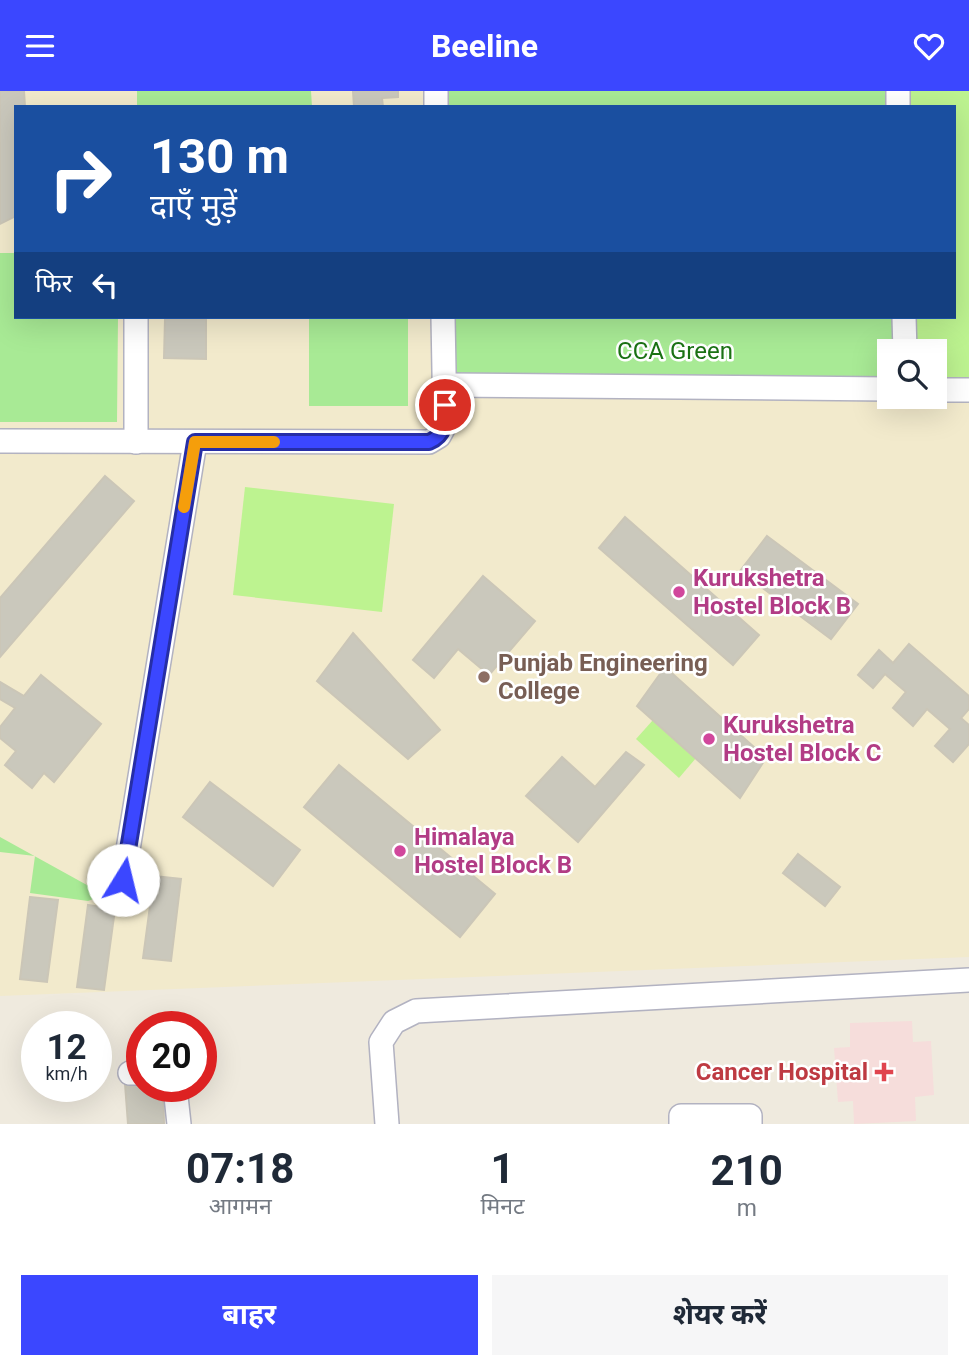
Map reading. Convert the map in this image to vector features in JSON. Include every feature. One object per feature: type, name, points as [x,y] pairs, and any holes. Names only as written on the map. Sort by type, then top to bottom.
[{"type":"street","points":[[135,442],[136,319]]},
{"type":"street","points":[[0,441],[429,442],[439,436],[445,425],[443,319]]},
{"type":"street","points":[[904,319],[905,339]]},
{"type":"street","points":[[445,385],[877,389]]},
{"type":"street","points":[[947,390],[969,390]]},
{"type":"street","points":[[123,880],[195,442]]},
{"type":"street","points":[[387,1124],[381,1042],[394,1022],[416,1011],[969,980]]},
{"type":"street","points":[[176,1102],[178,1124]]},
{"type":"street","points":[[681,1124],[681,1116],[750,1116],[750,1124]]},
{"type":"shaded area","name":"Punjab Engineering College","points":[[0,91],[969,91],[969,957],[0,996]]},
{"type":"shaded area","name":"Cancer Hospital","points":[[912,1021],[913,1042],[931,1041],[934,1095],[915,1097],[916,1121],[854,1124],[853,1101],[838,1102],[834,1048],[850,1047],[850,1023]]},
{"type":"green space","points":[[137,91],[311,91],[312,105],[137,105]]},
{"type":"green space","points":[[439,91],[896,91],[896,105],[439,105]]},
{"type":"green space","points":[[900,91],[969,91],[969,385],[947,385],[947,339],[907,339],[906,319],[956,319],[956,105],[901,105]]},
{"type":"green space","points":[[0,253],[14,253],[14,319],[118,319],[117,422],[0,422]]},
{"type":"green space","points":[[309,319],[408,319],[408,406],[309,406]]},
{"type":"green space","name":"CCA Green","points":[[446,319],[902,319],[903,339],[877,339],[877,386],[448,384]]},
{"type":"green space","points":[[245,487],[394,504],[382,612],[233,595]]},
{"type":"green space","points":[[653,720],[696,758],[679,778],[636,739]]},
{"type":"green space","points":[[0,837],[34,856],[0,852]]},
{"type":"green space","points":[[35,856],[105,895],[88,901],[30,893]]},
{"type":"building","points":[[0,91],[24,91],[25,105],[14,105],[14,217],[0,224]]},
{"type":"building","points":[[353,91],[398,91],[398,97],[382,98],[383,105],[354,105]]},
{"type":"building","points":[[165,319],[206,319],[206,359],[164,358]]},
{"type":"building","points":[[105,476],[134,501],[0,657],[0,598]]},
{"type":"building","name":"Kurukshetra Hostel Block B","points":[[625,517],[759,635],[733,665],[599,548]]},
{"type":"building","points":[[767,536],[858,604],[831,639],[740,571]]},
{"type":"building","points":[[483,576],[535,621],[489,675],[458,649],[434,678],[413,660]]},
{"type":"building","points":[[353,633],[440,730],[408,759],[317,681]]},
{"type":"building","points":[[909,644],[969,696],[969,709],[961,718],[969,725],[969,744],[953,762],[935,746],[950,729],[927,709],[913,726],[893,708],[906,692],[885,674],[873,688],[858,675],[879,650],[893,663]]},
{"type":"building","name":"Kurukshetra Hostel Block C","points":[[665,667],[766,758],[740,798],[637,706]]},
{"type":"building","points":[[41,675],[101,724],[54,782],[44,773],[32,788],[5,765],[16,751],[0,738],[0,727],[15,708],[0,699],[0,682],[24,696]]},
{"type":"building","points":[[626,752],[644,765],[578,842],[526,796],[562,757],[595,787]]},
{"type":"building","name":"Himalaya Hostel Block B","points":[[339,765],[495,894],[460,937],[304,807]]},
{"type":"building","points":[[210,782],[300,850],[273,886],[183,817]]},
{"type":"building","points":[[798,854],[840,887],[825,906],[783,873]]},
{"type":"building","points":[[154,876],[181,879],[171,961],[143,958]]},
{"type":"building","points":[[30,897],[58,900],[47,982],[20,979]]},
{"type":"building","points":[[88,905],[115,909],[104,990],[77,987]]},
{"type":"building","points":[[126,1102],[163,1102],[164,1124],[128,1124]]},
{"type":"slow traffic","points":[[184,507],[195,442],[274,442]]},
{"type":"place","name":"Kurukshetra Hostel Block B","points":[[679,592]]},
{"type":"place","name":"Punjab Engineering College","points":[[484,677]]},
{"type":"place","name":"Kurukshetra Hostel Block C","points":[[709,739]]},
{"type":"place","name":"Himalaya Hostel Block B","points":[[400,851]]},
{"type":"place","name":"Cancer Hospital","points":[[884,1072]]},
{"type":"route","points":[[123,880],[195,442],[429,442],[439,436],[445,425],[445,405]]}]
